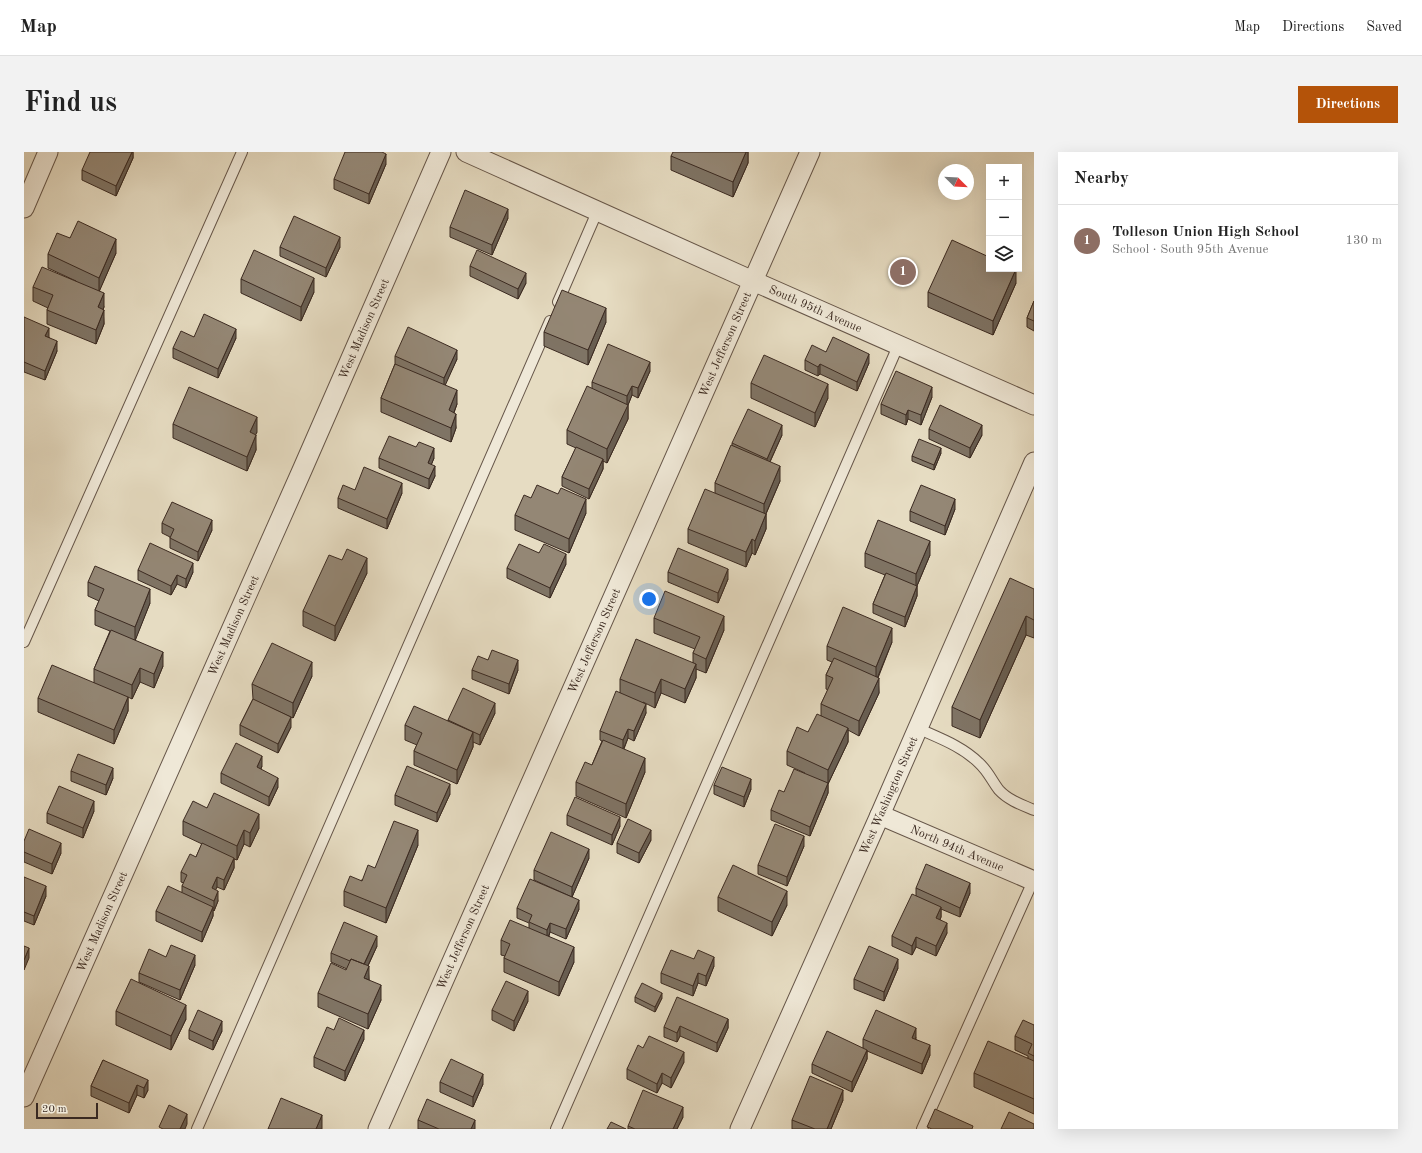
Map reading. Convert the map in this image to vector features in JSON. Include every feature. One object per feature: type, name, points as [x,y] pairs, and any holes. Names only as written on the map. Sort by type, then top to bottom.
[{"type":"street","points":[[24,208],[48,152]]},
{"type":"street","name":"West Madison Street","points":[[24,1097],[441,152]]},
{"type":"street","name":"South 95th Avenue","points":[[466,152],[597,212],[1034,406]]},
{"type":"street","name":"West Jefferson Street","points":[[378,1129],[810,152]]},
{"type":"street","name":"West Washington Street","points":[[740,1129],[880,815],[1034,462]]},
{"type":"street","name":"North 94th Avenue","points":[[880,815],[1033,881]]},
{"type":"lane","points":[[24,642],[242,152]]},
{"type":"lane","points":[[197,1129],[597,212]]},
{"type":"lane","points":[[556,1129],[898,346]]},
{"type":"lane","points":[[917,728],[964,751],[979,763],[1000,791],[1012,800],[1034,810]]},
{"type":"lane","points":[[922,1129],[1033,881]]},
{"type":"building","points":[[90,152],[132,152],[116,186],[82,170]]},
{"type":"building","points":[[345,152],[382,152],[386,154],[369,194],[334,179]]},
{"type":"building","points":[[673,152],[746,152],[733,182],[671,156]]},
{"type":"building","points":[[465,190],[508,209],[492,245],[450,227]]},
{"type":"building","points":[[294,216],[340,237],[326,268],[280,247]]},
{"type":"building","points":[[78,221],[116,239],[99,278],[48,254],[57,233],[70,238]]},
{"type":"building","points":[[952,240],[986,256],[986,272],[1015,272],[993,321],[928,292]]},
{"type":"building","points":[[254,250],[314,278],[301,307],[241,279]]},
{"type":"building","points":[[477,250],[526,273],[518,289],[470,266]]},
{"type":"building","points":[[42,267],[104,293],[98,307],[104,310],[96,330],[47,310],[53,295],[33,287]]},
{"type":"building","points":[[562,290],[606,308],[588,350],[544,332]]},
{"type":"building","points":[[1034,301],[1034,321],[1027,318]]},
{"type":"building","points":[[204,314],[236,329],[218,369],[173,348],[181,331],[194,337]]},
{"type":"building","points":[[24,317],[49,328],[45,336],[57,341],[45,371],[24,362]]},
{"type":"building","points":[[408,327],[457,350],[444,378],[395,356]]},
{"type":"building","points":[[833,337],[869,354],[857,382],[820,364],[818,367],[805,360],[812,345],[826,352]]},
{"type":"building","points":[[608,344],[650,362],[638,388],[632,386],[627,396],[592,382]]},
{"type":"building","points":[[764,355],[828,384],[815,413],[751,383]]},
{"type":"building","points":[[395,364],[457,390],[449,410],[456,414],[451,428],[381,398]]},
{"type":"building","points":[[896,371],[932,387],[921,415],[908,410],[906,415],[881,404]]},
{"type":"building","points":[[587,386],[628,405],[607,449],[567,430]]},
{"type":"building","points":[[189,387],[257,417],[250,432],[256,435],[247,457],[173,424]]},
{"type":"building","points":[[940,405],[982,425],[970,448],[929,429]]},
{"type":"building","points":[[748,409],[782,425],[767,459],[732,443]]},
{"type":"building","points":[[389,436],[416,447],[419,442],[434,448],[428,463],[435,466],[429,479],[379,458]]},
{"type":"building","points":[[919,439],[941,448],[934,465],[912,456]]},
{"type":"building","points":[[731,445],[780,466],[764,504],[715,483]]},
{"type":"building","points":[[576,447],[603,459],[589,489],[562,477]]},
{"type":"building","points":[[364,467],[402,483],[387,519],[338,498],[343,485],[355,490]]},
{"type":"building","points":[[537,485],[558,494],[561,488],[586,499],[569,539],[515,515],[524,495],[531,498]]},
{"type":"building","points":[[921,485],[955,499],[945,526],[910,511]]},
{"type":"building","points":[[705,489],[766,514],[755,541],[752,539],[746,552],[688,529]]},
{"type":"building","points":[[172,502],[212,520],[198,552],[170,538],[174,529],[162,523]]},
{"type":"building","points":[[878,520],[930,541],[916,574],[865,553]]},
{"type":"building","points":[[150,543],[193,563],[186,579],[177,575],[171,586],[138,570]]},
{"type":"building","points":[[519,544],[539,553],[544,544],[566,554],[550,588],[507,568]]},
{"type":"building","points":[[678,548],[728,569],[718,593],[668,572]]},
{"type":"building","points":[[347,549],[367,558],[335,626],[303,611],[329,555],[342,560]]},
{"type":"building","points":[[95,566],[150,589],[135,627],[95,610],[104,589],[88,582]]},
{"type":"building","points":[[886,573],[917,586],[905,617],[873,604]]},
{"type":"building","points":[[1010,578],[1034,589],[1034,620],[1026,616],[980,720],[952,707]]},
{"type":"building","points":[[665,591],[724,616],[706,659],[693,653],[700,637],[654,618]]},
{"type":"building","points":[[843,607],[892,628],[876,667],[827,646]]},
{"type":"building","points":[[111,630],[163,652],[154,674],[140,668],[132,685],[94,669]]},
{"type":"building","points":[[636,639],[696,664],[685,689],[661,679],[655,693],[620,679]]},
{"type":"building","points":[[272,643],[312,662],[293,703],[252,684]]},
{"type":"building","points":[[492,650],[518,660],[509,684],[472,670],[478,656],[488,660]]},
{"type":"building","points":[[834,658],[879,678],[859,721],[821,704],[833,678],[826,675]]},
{"type":"building","points":[[52,665],[128,697],[114,730],[38,698]]},
{"type":"building","points":[[463,688],[495,703],[480,735],[448,720]]},
{"type":"building","points":[[616,691],[646,704],[634,731],[628,729],[623,740],[600,731]]},
{"type":"building","points":[[253,699],[291,717],[278,744],[240,725]]},
{"type":"building","points":[[414,706],[473,732],[457,770],[414,751],[422,733],[405,725]]},
{"type":"building","points":[[817,714],[848,728],[828,770],[787,751],[797,727],[808,732]]},
{"type":"building","points":[[603,740],[645,758],[626,804],[576,782],[585,762],[592,765]]},
{"type":"building","points":[[236,743],[262,756],[257,767],[278,778],[269,797],[221,773]]},
{"type":"building","points":[[78,754],[113,768],[106,785],[71,771]]},
{"type":"building","points":[[407,766],[450,784],[437,813],[395,795]]},
{"type":"building","points":[[722,767],[751,779],[744,797],[714,785]]},
{"type":"building","points":[[794,769],[828,783],[810,827],[771,810],[779,790],[784,792]]},
{"type":"building","points":[[59,786],[94,801],[83,828],[47,813]]},
{"type":"building","points":[[214,793],[259,814],[250,833],[244,830],[237,846],[183,821],[193,801],[207,808]]},
{"type":"building","points":[[575,797],[620,817],[612,835],[567,815]]},
{"type":"building","points":[[628,819],[651,830],[639,853],[617,843]]},
{"type":"building","points":[[394,821],[418,830],[386,908],[344,891],[350,876],[362,881],[368,865],[375,868]]},
{"type":"building","points":[[775,824],[804,836],[787,877],[758,865]]},
{"type":"building","points":[[29,829],[61,843],[52,864],[24,852],[24,841]]},
{"type":"building","points":[[551,832],[589,849],[572,887],[534,870]]},
{"type":"building","points":[[202,843],[234,858],[224,880],[217,877],[212,888],[218,891],[214,901],[182,886],[187,875],[181,872],[190,854],[196,857]]},
{"type":"building","points":[[926,864],[970,883],[960,908],[916,888]]},
{"type":"building","points":[[733,865],[787,891],[772,922],[718,897]]},
{"type":"building","points":[[24,877],[46,886],[34,916],[24,912]]},
{"type":"building","points":[[530,879],[579,900],[566,929],[550,923],[547,930],[529,922],[532,915],[517,908]]},
{"type":"building","points":[[168,886],[213,907],[202,932],[156,911]]},
{"type":"building","points":[[912,894],[941,907],[936,918],[947,923],[936,946],[916,937],[912,946],[892,936]]},
{"type":"building","points":[[510,920],[574,947],[559,982],[504,958],[510,944],[501,940]]},
{"type":"building","points":[[344,922],[377,936],[364,964],[351,959],[350,961],[331,953]]},
{"type":"building","points":[[171,945],[195,955],[180,990],[139,973],[149,949],[166,957]]},
{"type":"building","points":[[24,946],[29,948],[24,960]]},
{"type":"building","points":[[869,946],[898,959],[884,992],[854,979]]},
{"type":"building","points":[[671,950],[694,959],[698,950],[714,957],[706,976],[698,973],[693,986],[661,973]]},
{"type":"building","points":[[351,959],[369,966],[364,978],[381,985],[368,1014],[318,993],[331,963],[346,970]]},
{"type":"building","points":[[131,979],[186,1005],[171,1036],[116,1011]]},
{"type":"building","points":[[506,981],[528,991],[514,1021],[492,1010]]},
{"type":"building","points":[[642,983],[662,993],[655,1007],[635,997]]},
{"type":"building","points":[[677,997],[728,1019],[717,1043],[680,1026],[677,1033],[664,1027]]},
{"type":"building","points":[[198,1010],[222,1021],[213,1041],[189,1030]]},
{"type":"building","points":[[876,1010],[916,1028],[912,1038],[930,1045],[922,1064],[863,1039]]},
{"type":"building","points":[[339,1018],[364,1030],[345,1071],[314,1057],[327,1027],[334,1030]]},
{"type":"building","points":[[1023,1020],[1034,1025],[1034,1056],[1028,1053],[1032,1044],[1015,1036]]},
{"type":"building","points":[[827,1031],[867,1050],[852,1082],[812,1064]]},
{"type":"building","points":[[649,1036],[684,1052],[671,1078],[662,1073],[657,1084],[627,1069],[638,1045],[643,1048]]},
{"type":"building","points":[[988,1041],[1034,1061],[1034,1099],[974,1073]]},
{"type":"building","points":[[451,1059],[483,1074],[473,1097],[440,1082]]},
{"type":"building","points":[[103,1060],[148,1080],[144,1088],[137,1085],[129,1103],[91,1086]]},
{"type":"building","points":[[810,1076],[843,1090],[827,1129],[815,1129],[792,1120]]},
{"type":"building","points":[[643,1090],[683,1107],[673,1129],[635,1129],[628,1126]]},
{"type":"building","points":[[281,1098],[322,1115],[316,1129],[268,1129]]},
{"type":"building","points":[[427,1099],[475,1120],[471,1129],[439,1129],[418,1120]]},
{"type":"building","points":[[169,1105],[187,1114],[180,1129],[163,1129],[159,1127]]},
{"type":"building","points":[[935,1109],[973,1126],[972,1129],[932,1129],[927,1127]]},
{"type":"building","points":[[1009,1112],[1034,1124],[1034,1129],[1001,1129]]},
{"type":"building","points":[[611,1122],[626,1129],[607,1129]]},
{"type":"place","name":"Tolleson Union High School","points":[[903,272]]}]
